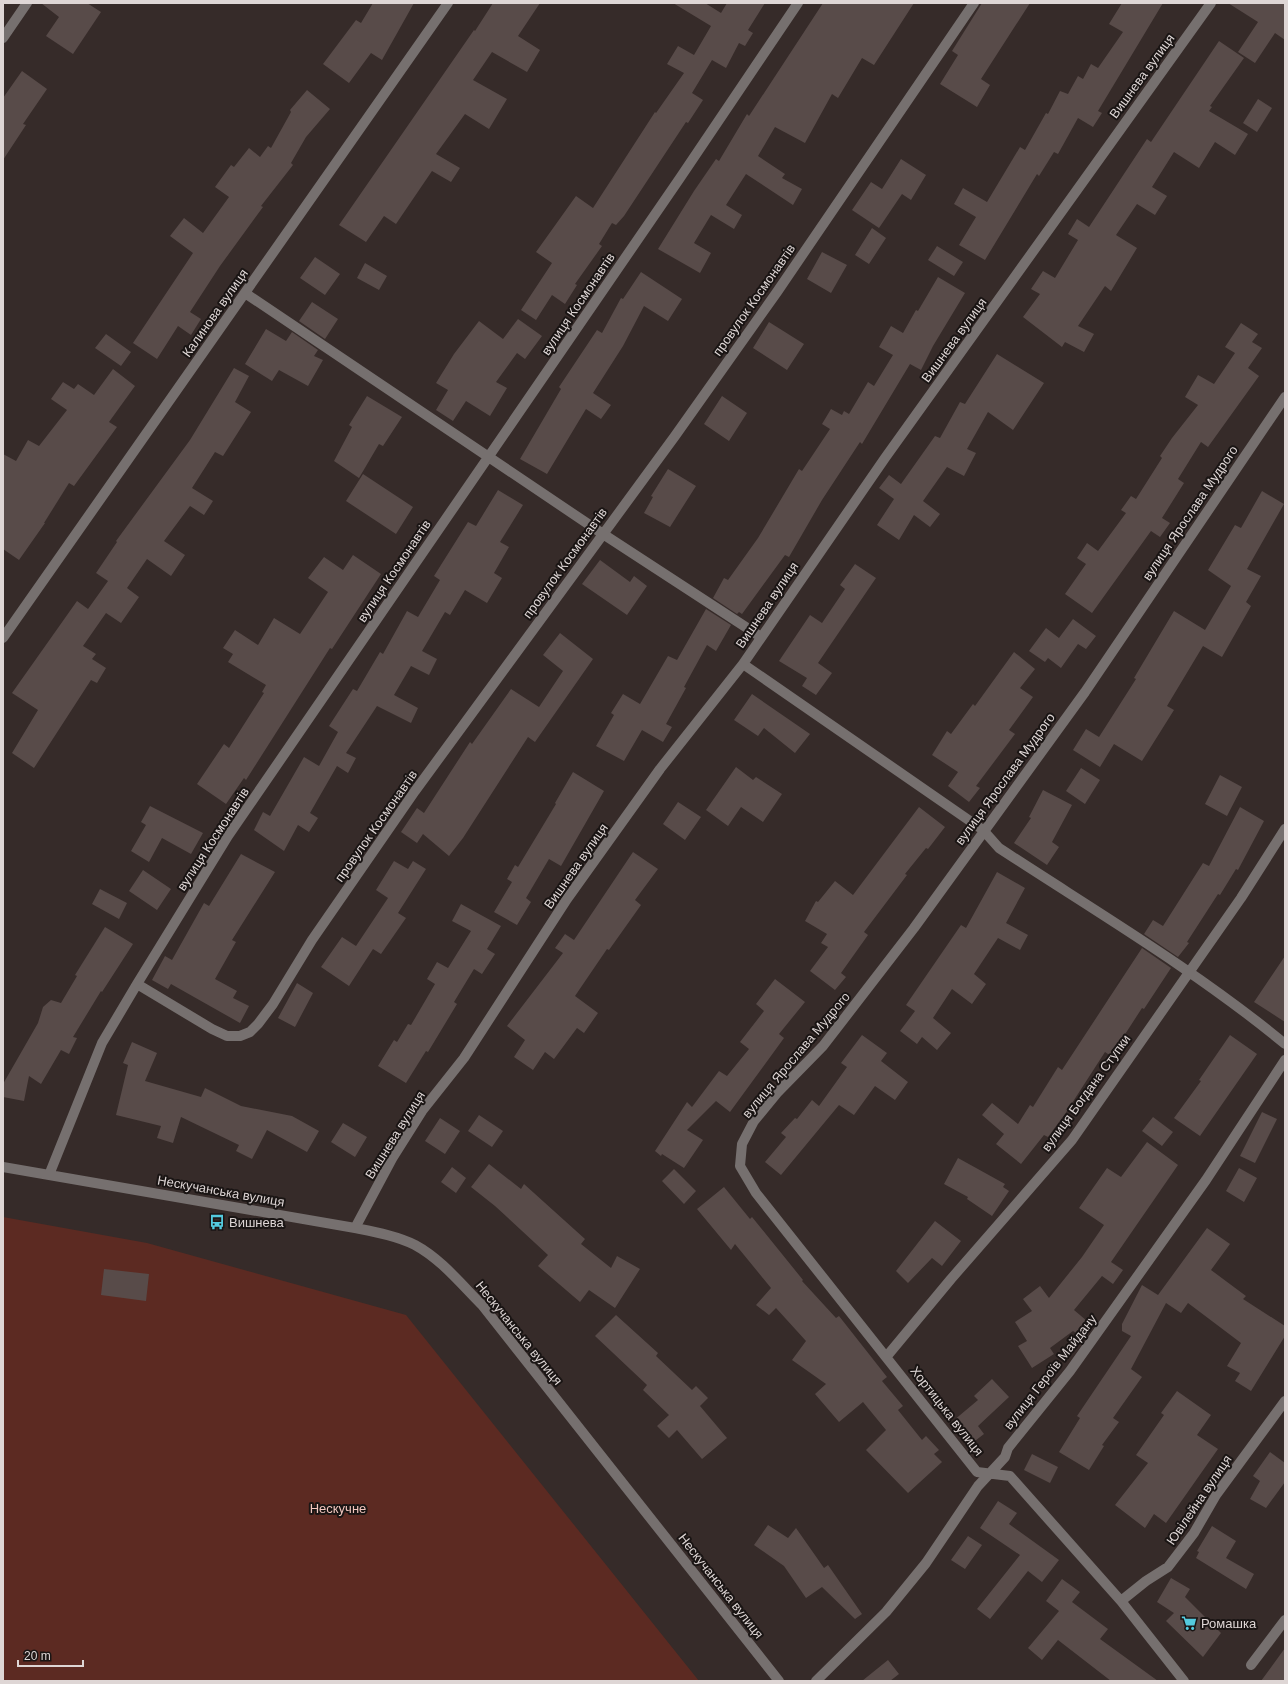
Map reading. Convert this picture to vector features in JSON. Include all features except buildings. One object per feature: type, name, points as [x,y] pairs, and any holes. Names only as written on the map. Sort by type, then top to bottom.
[{"type":"street","points":[[3,38],[27,3]]},
{"type":"street","name":"Калинова вулиця","points":[[3,638],[448,3]]},
{"type":"street","name":"вулиця Космонавтів","points":[[49,1175],[102,1043],[228,836],[490,456],[798,3]]},
{"type":"street","name":"провулок Космонавтів","points":[[137,984],[212,1029],[227,1036],[240,1036],[250,1032],[269,1010],[312,940],[416,790],[777,292],[974,3]]},
{"type":"street","name":"Вишнева вулиця","points":[[355,1228],[393,1157],[422,1111],[464,1058],[567,899],[656,776],[743,664],[885,458],[1211,3]]},
{"type":"street","points":[[245,292],[490,456],[603,534],[761,637]]},
{"type":"street","name":"вулиця Ярослава Мудрого","points":[[740,1166],[742,1144],[754,1122],[777,1093],[823,1046],[914,928],[983,830],[1085,692],[1285,397]]},
{"type":"street","points":[[743,664],[983,830],[999,848],[1188,973],[1261,1024],[1285,1044]]},
{"type":"street","name":"вулиця Богдана Ступки","points":[[887,1356],[956,1273],[1072,1140],[1240,898],[1285,829]]},
{"type":"street","name":"вулиця Героїв Майдану","points":[[816,1681],[886,1612],[926,1563],[978,1486],[1005,1458],[1008,1448],[1070,1371],[1206,1180],[1285,1060]]},
{"type":"street","name":"Хортицька вулиця","points":[[740,1166],[756,1193],[887,1356],[977,1472],[1010,1476],[1121,1601],[1184,1681]]},
{"type":"street","name":"Нескучанська вулиця","points":[[3,1167],[355,1228],[385,1235],[415,1245],[442,1264],[482,1305],[779,1681]]},
{"type":"street","name":"Ювілейна вулиця","points":[[1121,1601],[1146,1581],[1168,1567],[1194,1533],[1216,1494],[1285,1402]]},
{"type":"street","points":[[1252,1665],[1285,1620]]},
{"type":"green space","name":"Нескучне","points":[[3,1217],[147,1243],[406,1315],[699,1681],[3,1681]]},
{"type":"place","name":"Вишнева","points":[[217,1222]]},
{"type":"place","name":"Ромашка","points":[[1189,1623]]}]
